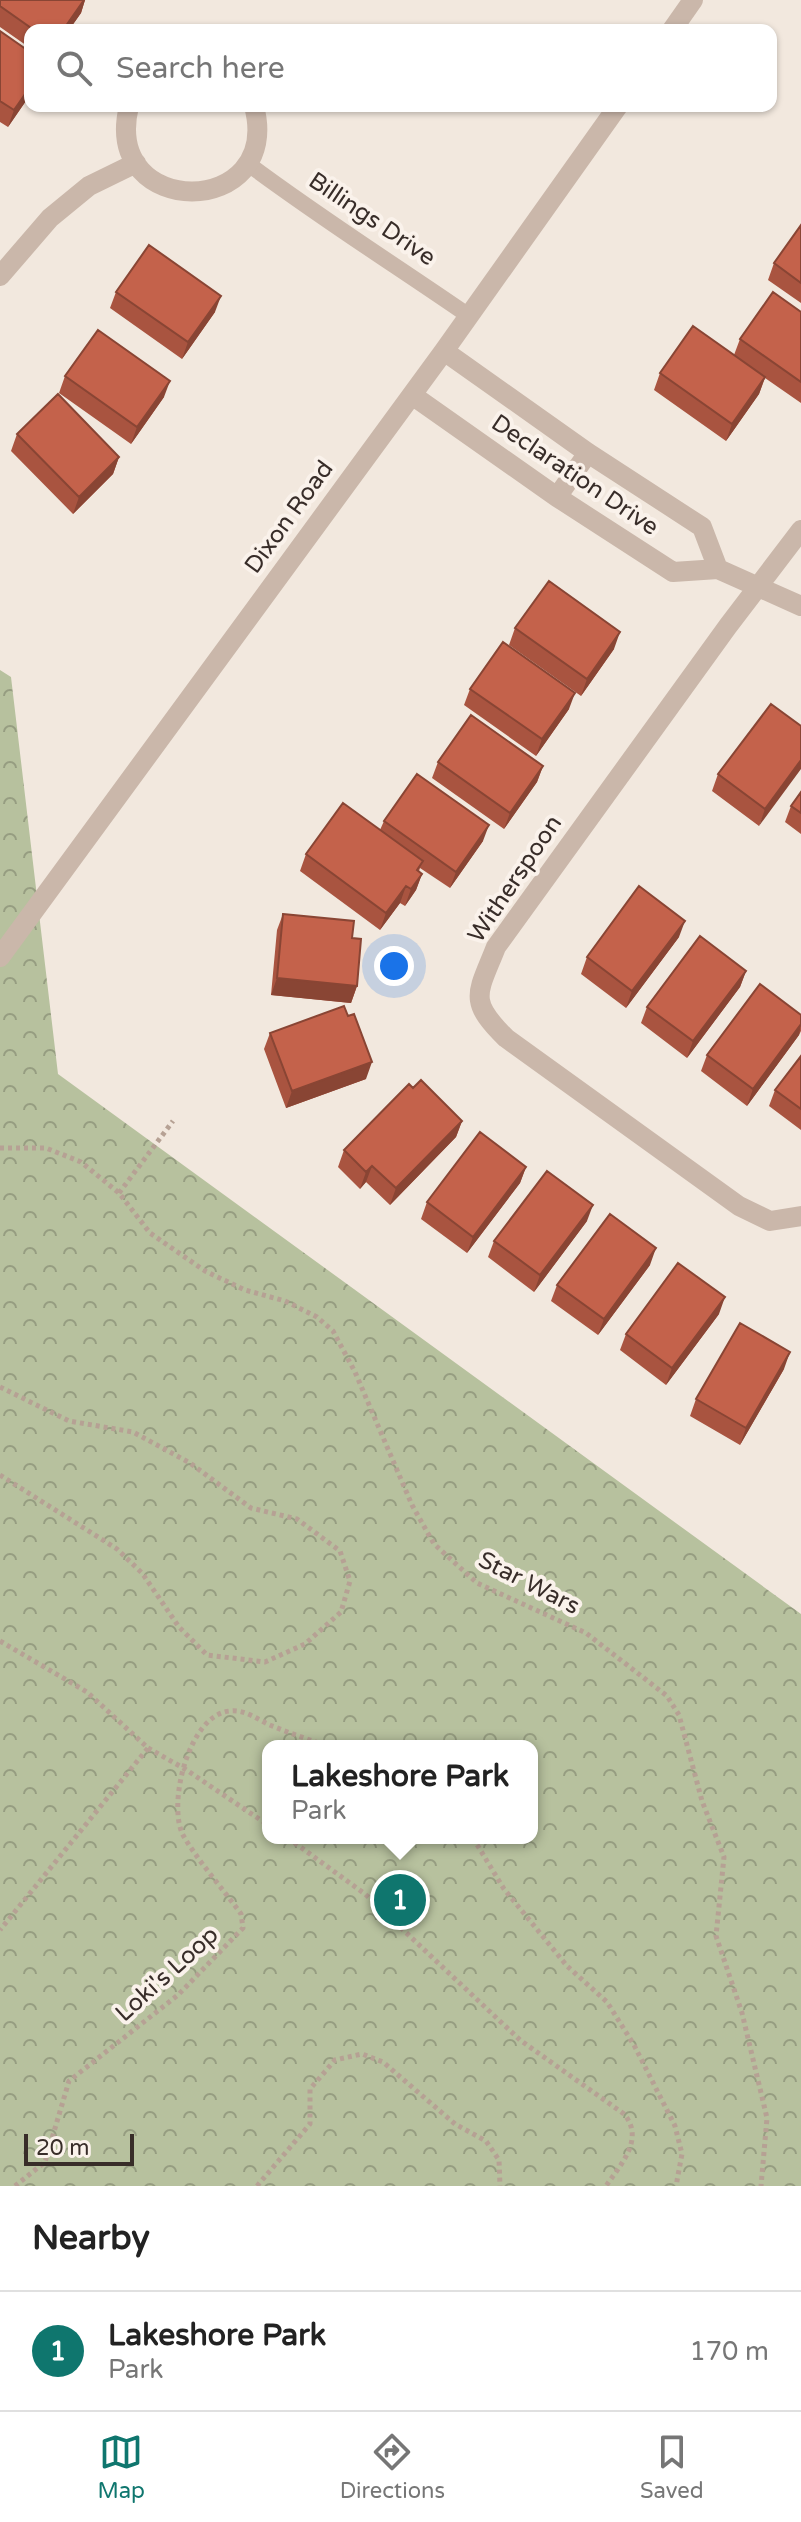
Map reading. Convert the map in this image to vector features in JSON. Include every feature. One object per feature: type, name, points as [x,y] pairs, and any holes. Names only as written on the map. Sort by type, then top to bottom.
[{"type":"street","points":[[676,24],[693,0]]},
{"type":"street","points":[[127,112],[127,143],[136,163],[151,180],[170,190],[192,193],[213,190],[233,179],[247,163],[256,143],[256,112]]},
{"type":"street","name":"Dixon Road","points":[[0,957],[444,351],[614,112]]},
{"type":"street","points":[[0,276],[50,218],[89,186],[136,163]]},
{"type":"street","name":"Declaration Drive","points":[[444,351],[588,453],[702,527],[718,569]]},
{"type":"street","name":"Declaration Drive","points":[[412,395],[557,497],[673,572],[718,569],[801,606]]},
{"type":"street","points":[[557,497],[588,453]]},
{"type":"street","points":[[758,587],[801,530]]},
{"type":"street","name":"Witherspoon","points":[[758,587],[496,947],[480,988],[479,1002],[488,1020],[506,1038],[739,1206],[770,1221],[801,1216]]},
{"type":"lane","name":"Billings Drive","points":[[247,163],[311,211],[469,316]]},
{"type":"path","points":[[119,1193],[173,1121]]},
{"type":"path","name":"Star Wars","points":[[0,1148],[46,1148],[81,1162],[119,1193],[150,1233],[205,1271],[245,1290],[285,1301],[317,1317],[333,1331],[355,1372],[406,1493],[434,1544],[477,1583],[586,1633],[667,1696],[679,1715],[702,1801],[724,1857],[716,1936],[742,2013],[767,2118],[761,2186]]},
{"type":"path","points":[[0,1387],[69,1421],[133,1432],[190,1463],[251,1508],[297,1519],[340,1551],[350,1581],[341,1612],[305,1644],[265,1662],[207,1655],[179,1627],[142,1573],[117,1549],[0,1475]]},
{"type":"path","points":[[0,1641],[87,1692],[148,1748],[262,1821]]},
{"type":"path","points":[[185,1769],[197,1732],[206,1722],[226,1711],[242,1711],[273,1727],[310,1740]]},
{"type":"path","points":[[0,1930],[148,1748]]},
{"type":"path","name":"Loki's Loop","points":[[15,2186],[45,2162],[69,2081],[178,1995],[243,1928],[241,1914],[182,1834],[176,1808],[185,1769]]},
{"type":"path","points":[[296,1844],[365,1894],[520,2040],[624,2114],[631,2123],[634,2135],[628,2153],[606,2186]]},
{"type":"path","points":[[477,1844],[504,1889],[567,1966],[607,2002],[634,2045],[675,2126],[682,2154],[676,2186]]},
{"type":"path","points":[[257,2186],[310,2124],[310,2089],[335,2060],[362,2054],[383,2062],[455,2124],[486,2141],[499,2160],[500,2186]]},
{"type":"green space","points":[[0,670],[11,677],[58,1074],[801,1614],[801,2186],[0,2186]]},
{"type":"building","points":[[0,0],[84,0],[67,24],[26,24],[0,6]]},
{"type":"building","points":[[0,31],[24,48],[24,96],[14,110],[0,101]]},
{"type":"building","points":[[801,225],[801,283],[774,263]]},
{"type":"building","points":[[149,245],[221,296],[188,342],[116,292]]},
{"type":"building","points":[[773,292],[801,312],[801,382],[740,339]]},
{"type":"building","points":[[693,326],[765,377],[732,424],[660,373]]},
{"type":"building","points":[[98,330],[170,381],[137,427],[65,376]]},
{"type":"building","points":[[58,394],[119,457],[79,497],[17,434]]},
{"type":"building","points":[[549,581],[620,632],[587,679],[515,628]]},
{"type":"building","points":[[503,642],[575,693],[542,739],[470,689]]},
{"type":"building","points":[[771,704],[801,726],[801,760],[765,809],[718,774]]},
{"type":"building","points":[[471,715],[543,766],[510,813],[438,762]]},
{"type":"building","points":[[417,774],[489,825],[456,872],[384,821]]},
{"type":"building","points":[[801,792],[801,813],[791,806]]},
{"type":"building","points":[[343,803],[423,861],[417,870],[422,874],[411,889],[406,886],[386,913],[306,854]]},
{"type":"building","points":[[639,886],[685,921],[632,991],[587,957]]},
{"type":"building","points":[[283,914],[354,921],[352,938],[361,939],[357,986],[277,978]]},
{"type":"building","points":[[700,936],[746,971],[693,1041],[647,1007]]},
{"type":"building","points":[[760,984],[801,1015],[801,1024],[753,1089],[707,1055]]},
{"type":"building","points":[[344,1006],[348,1016],[354,1014],[372,1062],[292,1091],[270,1033]]},
{"type":"building","points":[[801,1056],[801,1109],[775,1090]]},
{"type":"building","points":[[421,1080],[462,1121],[396,1188],[372,1166],[366,1172],[344,1150],[409,1084],[413,1088]]},
{"type":"building","points":[[480,1132],[526,1167],[473,1237],[427,1202]]},
{"type":"building","points":[[547,1171],[593,1205],[540,1275],[494,1241]]},
{"type":"building","points":[[610,1214],[656,1248],[604,1319],[557,1285]]},
{"type":"building","points":[[678,1263],[725,1297],[672,1368],[626,1334]]},
{"type":"building","points":[[740,1323],[790,1352],[746,1428],[696,1399]]},
{"type":"place","name":"Lakeshore Park","points":[[400,1900]]}]
